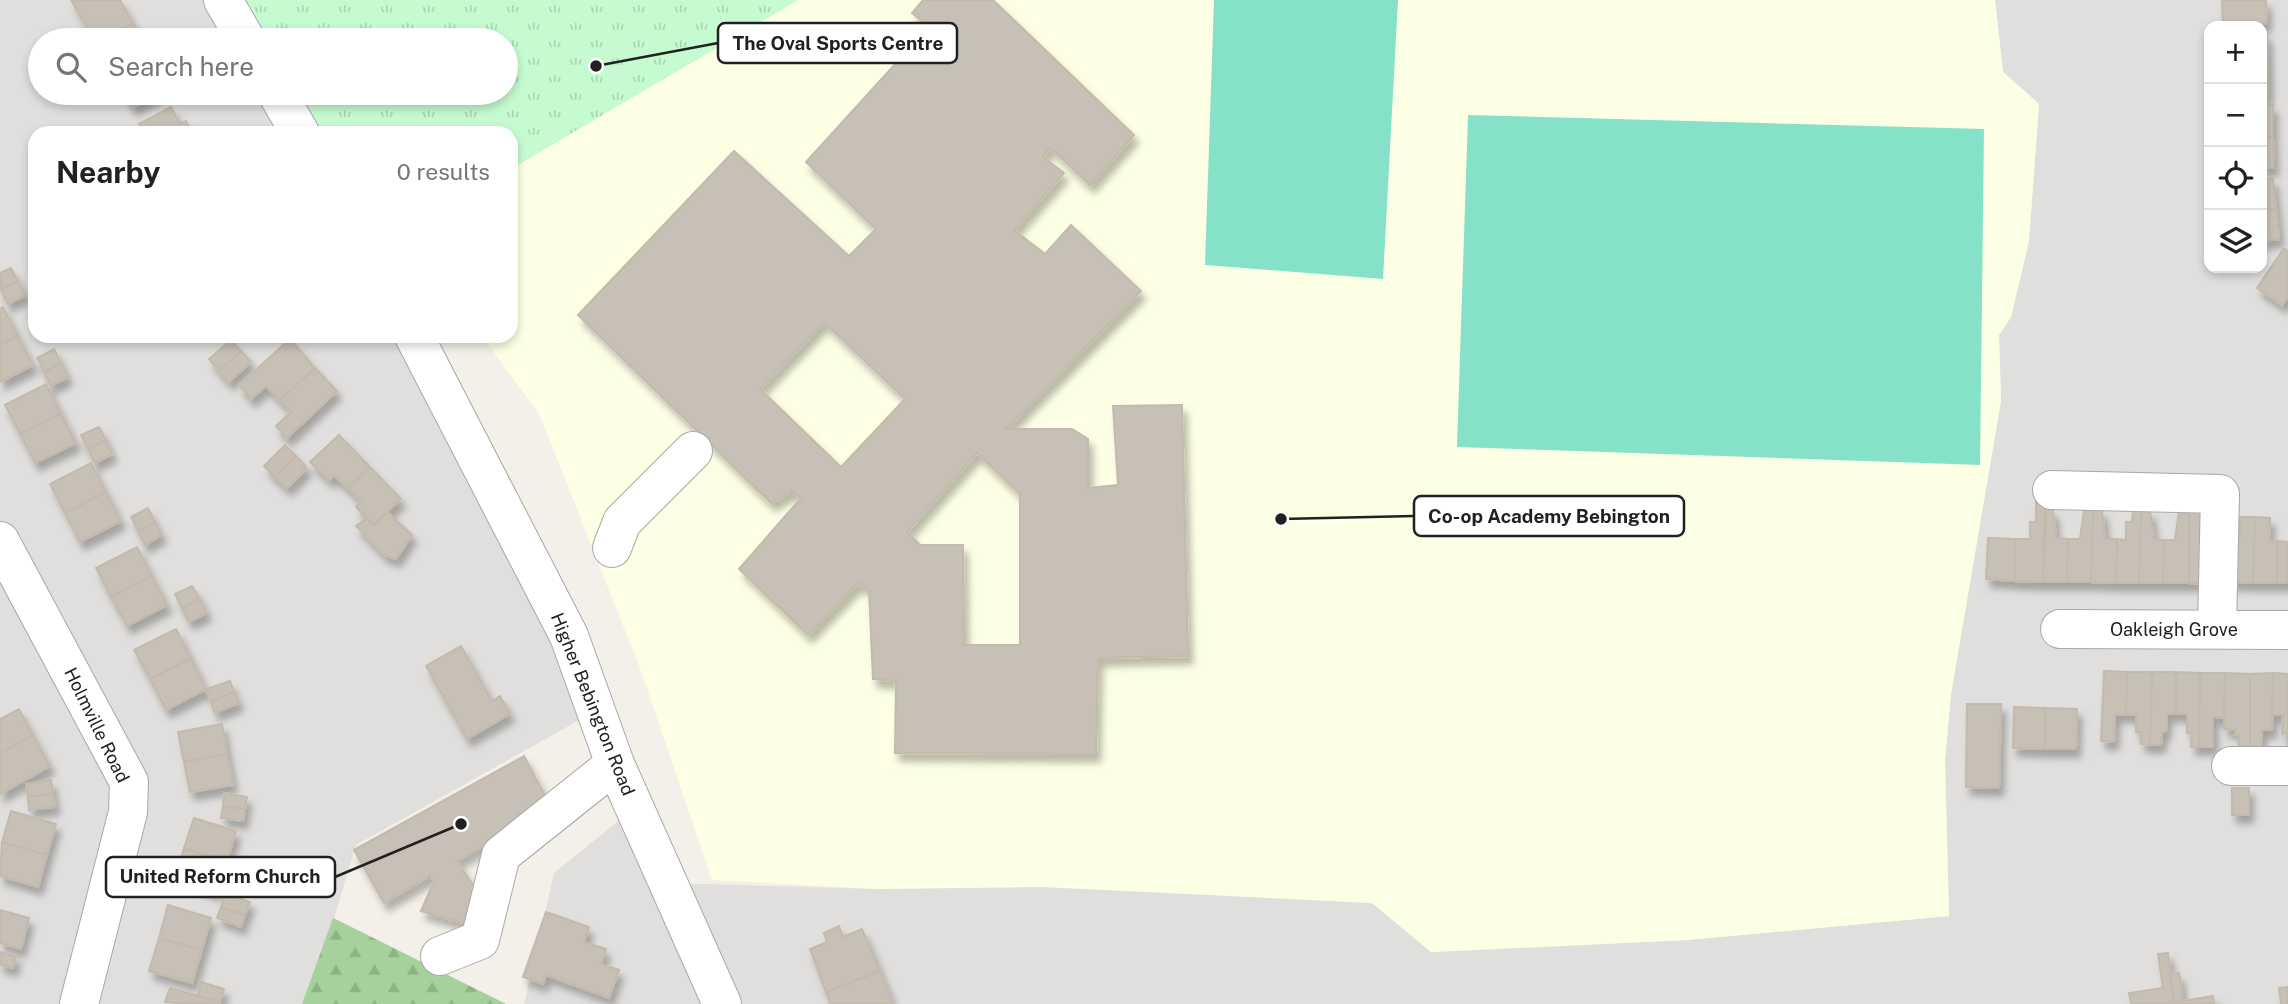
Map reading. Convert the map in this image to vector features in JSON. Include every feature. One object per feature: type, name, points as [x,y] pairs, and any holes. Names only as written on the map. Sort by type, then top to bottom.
[{"type":"street","points":[[223,0],[239,28]]},
{"type":"street","points":[[283,105],[296,126]]},
{"type":"street","name":"Higher Bebington Road","points":[[418,343],[569,636],[615,764],[722,1004]]},
{"type":"street","points":[[612,548],[622,522],[693,452]]},
{"type":"street","points":[[2052,490],[2220,494],[2217,629]]},
{"type":"street","name":"Holmville Road","points":[[0,541],[129,782],[128,811],[79,1004]]},
{"type":"street","name":"Oakleigh Grove","points":[[2060,629],[2288,630]]},
{"type":"street","points":[[440,956],[480,940],[501,856],[615,764]]},
{"type":"street","points":[[2231,766],[2288,766]]},
{"type":"shaded area","points":[[0,0],[218,0],[236,28],[28,28],[28,105],[284,105],[297,126],[28,126],[28,343],[422,343],[601,708],[356,845],[334,918],[506,1004],[0,1004]]},
{"type":"shaded area","points":[[798,0],[1995,0],[2003,72],[2039,104],[2029,241],[2011,317],[1999,335],[2001,401],[1951,694],[1945,761],[1949,916],[1687,940],[1431,952],[1372,903],[1044,887],[877,889],[712,880],[641,671],[540,416],[487,343],[518,343],[518,165]]},
{"type":"shaded area","points":[[1995,0],[2288,0],[2288,1004],[524,1004],[554,873],[633,809],[670,883],[877,889],[1044,887],[1372,903],[1431,952],[1687,940],[1949,916],[1945,761],[1951,694],[2001,401],[1999,335],[2011,317],[2029,241],[2039,104],[2003,72]]},
{"type":"green space","points":[[223,0],[798,0],[518,165],[518,126],[296,126],[284,105],[518,105],[518,28],[239,28]]},
{"type":"green space","points":[[1214,0],[1398,0],[1383,279],[1205,265]]},
{"type":"green space","points":[[1468,115],[1984,129],[1980,465],[1457,447]]},
{"type":"green space","points":[[333,918],[506,1004],[302,1004]]},
{"type":"building","points":[[71,0],[120,0],[133,23],[124,28],[87,28]]},
{"type":"building","points":[[923,0],[993,0],[1134,135],[1090,185],[1050,147],[1043,157],[1064,173],[1014,230],[1045,254],[1071,225],[1141,291],[1006,429],[1072,429],[1088,439],[1088,488],[1118,485],[1113,406],[1182,405],[1188,656],[1098,658],[1096,754],[895,753],[896,681],[873,679],[869,590],[858,583],[808,635],[739,569],[801,498],[792,491],[771,503],[578,315],[734,151],[849,256],[876,229],[806,162],[929,27],[912,13]],"holes":[[[824,322],[905,399],[841,467],[760,389]],[[977,453],[1020,494],[1020,645],[964,645],[963,545],[920,545],[907,532]]]},
{"type":"building","points":[[2222,0],[2266,0],[2267,21],[2223,21]]},
{"type":"building","points":[[2267,66],[2268,66],[2267,98]]},
{"type":"building","points":[[2267,105],[2273,105],[2273,137],[2267,137]]},
{"type":"building","points":[[171,107],[180,124],[186,121],[188,126],[140,126],[139,124]]},
{"type":"building","points":[[2267,137],[2273,137],[2274,168],[2267,168]]},
{"type":"building","points":[[2273,178],[2276,209],[2267,210],[2267,179]]},
{"type":"building","points":[[2276,209],[2279,239],[2267,240],[2267,210]]},
{"type":"building","points":[[2284,248],[2288,251],[2288,296],[2282,305],[2257,288]]},
{"type":"building","points":[[11,268],[18,281],[1,290],[0,273]]},
{"type":"building","points":[[18,281],[25,295],[8,304],[1,290]]},
{"type":"building","points":[[3,307],[18,336],[0,345],[0,309]]},
{"type":"building","points":[[18,336],[33,365],[0,382],[0,345]]},
{"type":"building","points":[[228,343],[234,343],[241,351],[219,371],[209,359]]},
{"type":"building","points":[[286,343],[293,343],[315,368],[280,400],[266,386],[251,399],[239,385]]},
{"type":"building","points":[[54,349],[61,363],[44,372],[37,358]]},
{"type":"building","points":[[241,351],[251,362],[229,382],[219,371]]},
{"type":"building","points":[[61,363],[68,377],[51,386],[44,372]]},
{"type":"building","points":[[315,368],[337,391],[287,438],[276,426],[291,412],[280,400]]},
{"type":"building","points":[[46,384],[61,413],[20,434],[5,405]]},
{"type":"building","points":[[61,413],[76,443],[35,463],[20,434]]},
{"type":"building","points":[[99,427],[106,440],[88,449],[81,435]]},
{"type":"building","points":[[339,435],[370,467],[348,488],[334,476],[329,480],[310,462]]},
{"type":"building","points":[[106,440],[112,454],[95,463],[88,449]]},
{"type":"building","points":[[285,445],[296,456],[275,477],[264,466]]},
{"type":"building","points":[[296,456],[307,468],[287,488],[275,477]]},
{"type":"building","points":[[91,463],[106,492],[65,513],[50,484]]},
{"type":"building","points":[[370,467],[401,499],[374,525],[356,507],[361,502],[348,488]]},
{"type":"building","points":[[106,492],[121,521],[80,542],[65,513]]},
{"type":"building","points":[[2036,500],[2045,500],[2043,582],[2015,581],[2015,539],[2030,539],[2030,522],[2036,522]]},
{"type":"building","points":[[148,508],[155,522],[138,531],[131,517]]},
{"type":"building","points":[[2046,510],[2053,510],[2056,538],[2068,539],[2067,582],[2043,582]]},
{"type":"building","points":[[2084,510],[2093,510],[2091,582],[2067,582],[2068,539],[2080,539]]},
{"type":"building","points":[[2093,510],[2102,510],[2105,539],[2117,539],[2116,583],[2091,582]]},
{"type":"building","points":[[2133,510],[2141,511],[2139,583],[2116,583],[2117,539],[2126,540],[2126,522],[2132,522]]},
{"type":"building","points":[[2141,511],[2150,511],[2154,539],[2164,540],[2163,583],[2139,583]]},
{"type":"building","points":[[2179,511],[2189,512],[2189,583],[2163,583],[2164,540],[2175,540]]},
{"type":"building","points":[[387,512],[412,535],[396,559],[384,555],[356,526],[367,518],[374,525]]},
{"type":"building","points":[[2189,512],[2202,512],[2211,584],[2189,583]]},
{"type":"building","points":[[2240,517],[2255,517],[2253,583],[2228,582],[2229,540],[2240,540]]},
{"type":"building","points":[[2255,517],[2270,518],[2269,541],[2277,541],[2277,583],[2253,583]]},
{"type":"building","points":[[155,522],[162,535],[145,545],[138,531]]},
{"type":"building","points":[[1988,538],[2015,539],[2015,581],[1986,579]]},
{"type":"building","points":[[2277,541],[2288,542],[2288,583],[2277,583]]},
{"type":"building","points":[[137,547],[152,576],[111,597],[96,568]]},
{"type":"building","points":[[152,576],[167,605],[127,626],[111,597]]},
{"type":"building","points":[[192,586],[200,599],[182,608],[175,594]]},
{"type":"building","points":[[200,599],[207,613],[189,622],[182,608]]},
{"type":"building","points":[[176,629],[191,658],[150,679],[134,650]]},
{"type":"building","points":[[461,646],[492,701],[500,696],[510,714],[467,739],[426,666]]},
{"type":"building","points":[[191,658],[206,689],[166,710],[150,679]]},
{"type":"building","points":[[2104,671],[2127,672],[2126,714],[2115,715],[2114,742],[2101,741]]},
{"type":"building","points":[[2127,672],[2152,672],[2150,745],[2141,744],[2141,732],[2136,732],[2136,715],[2126,714]]},
{"type":"building","points":[[2152,672],[2176,672],[2176,714],[2167,714],[2166,732],[2162,732],[2161,745],[2150,745]]},
{"type":"building","points":[[2176,672],[2200,673],[2199,747],[2191,747],[2192,733],[2187,733],[2187,714],[2176,714]]},
{"type":"building","points":[[2200,673],[2225,673],[2224,718],[2213,717],[2213,747],[2199,747]]},
{"type":"building","points":[[2225,673],[2250,674],[2250,756],[2239,756],[2239,735],[2235,735],[2236,730],[2224,729]]},
{"type":"building","points":[[2273,673],[2272,730],[2262,730],[2261,756],[2250,756],[2250,674]]},
{"type":"building","points":[[2273,673],[2288,674],[2288,747],[2287,733],[2282,734],[2283,715],[2272,715]]},
{"type":"building","points":[[230,681],[234,692],[211,702],[206,689]]},
{"type":"building","points":[[234,692],[239,703],[215,713],[211,702]]},
{"type":"building","points":[[1967,704],[2001,704],[1999,788],[1966,787]]},
{"type":"building","points":[[2014,707],[2045,708],[2045,749],[2013,748]]},
{"type":"building","points":[[2045,708],[2077,709],[2076,749],[2045,749]]},
{"type":"building","points":[[19,709],[33,735],[0,754],[0,719]]},
{"type":"building","points":[[222,724],[227,754],[184,762],[178,732]]},
{"type":"building","points":[[33,735],[50,766],[0,794],[0,754]]},
{"type":"building","points":[[227,754],[233,785],[190,792],[184,762]]},
{"type":"building","points":[[524,756],[551,807],[457,861],[475,888],[463,923],[421,911],[434,881],[430,876],[384,903],[354,850]]},
{"type":"building","points":[[51,780],[53,794],[28,797],[26,784]]},
{"type":"building","points":[[2232,788],[2249,788],[2249,815],[2232,815]]},
{"type":"building","points":[[224,793],[247,797],[245,809],[223,806]]},
{"type":"building","points":[[53,794],[55,807],[29,810],[28,797]]},
{"type":"building","points":[[223,806],[245,809],[243,821],[221,818]]},
{"type":"building","points":[[11,811],[56,824],[47,855],[2,842]]},
{"type":"building","points":[[194,818],[236,831],[227,862],[184,848]]},
{"type":"building","points":[[2,842],[47,855],[38,887],[0,876]]},
{"type":"building","points":[[184,848],[227,862],[217,893],[175,879]]},
{"type":"building","points":[[225,893],[250,902],[245,915],[221,907]]},
{"type":"building","points":[[168,905],[211,918],[202,950],[159,938]]},
{"type":"building","points":[[221,907],[245,915],[241,927],[217,918]]},
{"type":"building","points":[[0,910],[29,918],[21,949],[0,943]]},
{"type":"building","points":[[546,912],[589,927],[584,942],[606,949],[601,964],[619,970],[609,998],[546,975],[543,984],[523,977]]},
{"type":"building","points":[[839,926],[843,937],[862,929],[880,971],[826,992],[810,949],[827,942],[824,933]]},
{"type":"building","points":[[159,938],[202,950],[192,983],[149,971]]},
{"type":"building","points":[[0,952],[16,956],[13,968],[0,965]]},
{"type":"building","points":[[2168,953],[2174,1004],[2131,1004],[2129,993],[2163,988],[2158,954]]},
{"type":"building","points":[[880,971],[893,1004],[831,1004],[826,992]]},
{"type":"building","points":[[2179,973],[2183,1001],[2213,996],[2214,1004],[2174,1004],[2170,974]]},
{"type":"building","points":[[201,982],[224,989],[220,1002],[197,996]]},
{"type":"building","points":[[2288,987],[2288,1004],[2281,1004],[2279,988]]},
{"type":"building","points":[[170,988],[220,1002],[165,1002]]},
{"type":"place","name":"The Oval Sports Centre","points":[[596,66]]},
{"type":"place","name":"Co-op Academy Bebington","points":[[1281,519]]},
{"type":"place","name":"United Reform Church","points":[[461,824]]}]
